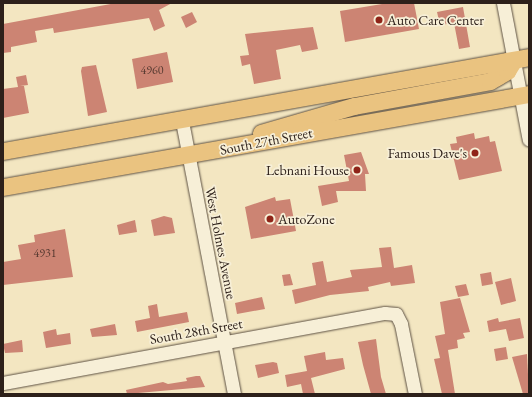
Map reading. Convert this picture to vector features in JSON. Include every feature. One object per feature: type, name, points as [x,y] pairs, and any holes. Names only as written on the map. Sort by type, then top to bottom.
[{"type":"main road","points":[[3,150],[182,121],[521,59]]},
{"type":"main road","points":[[238,147],[265,131],[354,106],[490,81],[507,71],[521,59]]},
{"type":"main road","name":"South 27th Street","points":[[3,187],[238,147],[526,91]]},
{"type":"street","points":[[503,3],[521,59],[526,91],[529,140]]},
{"type":"street","name":"West Holmes Avenue","points":[[182,121],[187,156],[234,394]]},
{"type":"street","name":"South 28th Street","points":[[3,383],[224,342],[396,314],[415,394]]},
{"type":"building","points":[[116,3],[172,3],[159,10],[165,26],[154,31],[149,18],[54,33],[53,28],[35,31],[37,42],[11,47],[11,52],[3,53],[3,24]]},
{"type":"building","name":"Auto Care Center","points":[[388,3],[414,3],[419,29],[345,42],[340,11]]},
{"type":"building","points":[[463,7],[470,47],[459,49],[454,23],[440,25],[437,12]]},
{"type":"building","points":[[192,12],[197,22],[186,28],[181,17]]},
{"type":"building","points":[[313,27],[318,49],[302,52],[300,45],[276,50],[281,79],[254,84],[250,64],[242,66],[240,56],[249,55],[245,34]]},
{"type":"building","points":[[167,52],[173,82],[137,89],[132,59]]},
{"type":"building","points":[[96,65],[107,112],[88,116],[81,71],[82,67]]},
{"type":"building","points":[[26,75],[28,85],[20,86],[24,86],[29,113],[3,118],[3,89],[18,87],[16,77]]},
{"type":"building","name":"Famous Dave's","points":[[474,133],[475,139],[489,136],[490,142],[495,141],[502,171],[459,180],[450,144],[457,143],[456,137]]},
{"type":"building","points":[[361,152],[369,174],[365,174],[366,191],[336,191],[338,202],[322,206],[318,186],[349,181],[344,155]]},
{"type":"building","name":"AutoZone","points":[[275,197],[276,201],[290,199],[296,231],[251,239],[245,207]]},
{"type":"building","points":[[164,216],[172,218],[175,233],[154,236],[151,220]]},
{"type":"building","points":[[135,220],[137,232],[119,235],[117,225]]},
{"type":"building","points":[[65,229],[73,277],[3,285],[3,262],[21,259],[18,245],[35,242],[34,235]]},
{"type":"building","points":[[391,247],[394,268],[412,265],[415,283],[391,286],[390,282],[368,287],[369,291],[330,295],[295,304],[292,290],[316,285],[312,263],[323,261],[327,282],[352,277],[350,270],[382,267],[379,248]]},
{"type":"building","points":[[491,272],[493,284],[482,286],[480,274]]},
{"type":"building","points":[[290,274],[293,285],[284,286],[282,275]]},
{"type":"building","points":[[511,278],[516,301],[501,305],[495,282]]},
{"type":"building","points":[[466,284],[469,295],[458,297],[455,286]]},
{"type":"building","points":[[262,297],[265,309],[237,314],[235,303]]},
{"type":"building","points":[[460,298],[470,332],[463,333],[465,338],[457,340],[458,348],[448,350],[455,394],[442,394],[434,359],[440,358],[435,336],[445,334],[440,302]]},
{"type":"building","points":[[157,304],[159,317],[187,312],[189,322],[137,332],[135,321],[150,318],[148,306]]},
{"type":"building","points":[[498,318],[499,322],[520,318],[524,338],[509,341],[506,329],[489,332],[487,321]]},
{"type":"building","points":[[115,324],[117,335],[92,337],[90,329]]},
{"type":"building","points":[[56,329],[57,335],[70,333],[71,344],[46,348],[43,332]]},
{"type":"building","points":[[376,339],[381,377],[386,394],[371,394],[358,342]]},
{"type":"building","points":[[22,340],[23,352],[5,353],[3,344]]},
{"type":"building","points":[[506,347],[508,359],[496,361],[494,349]]},
{"type":"building","points":[[325,352],[326,360],[343,358],[345,369],[311,378],[315,394],[303,394],[301,384],[287,387],[285,375],[307,371],[304,356]]},
{"type":"building","points":[[527,354],[529,394],[523,394],[512,357]]},
{"type":"building","points":[[273,362],[277,363],[279,373],[258,378],[255,365]]},
{"type":"building","points":[[200,376],[205,387],[127,394],[126,390],[163,382],[168,384],[187,381],[186,378]]},
{"type":"place","name":"Auto Care Center","points":[[379,20]]},
{"type":"place","name":"Famous Dave's","points":[[475,153]]},
{"type":"place","name":"Lebnani House","points":[[357,170]]},
{"type":"place","name":"AutoZone","points":[[270,219]]}]
